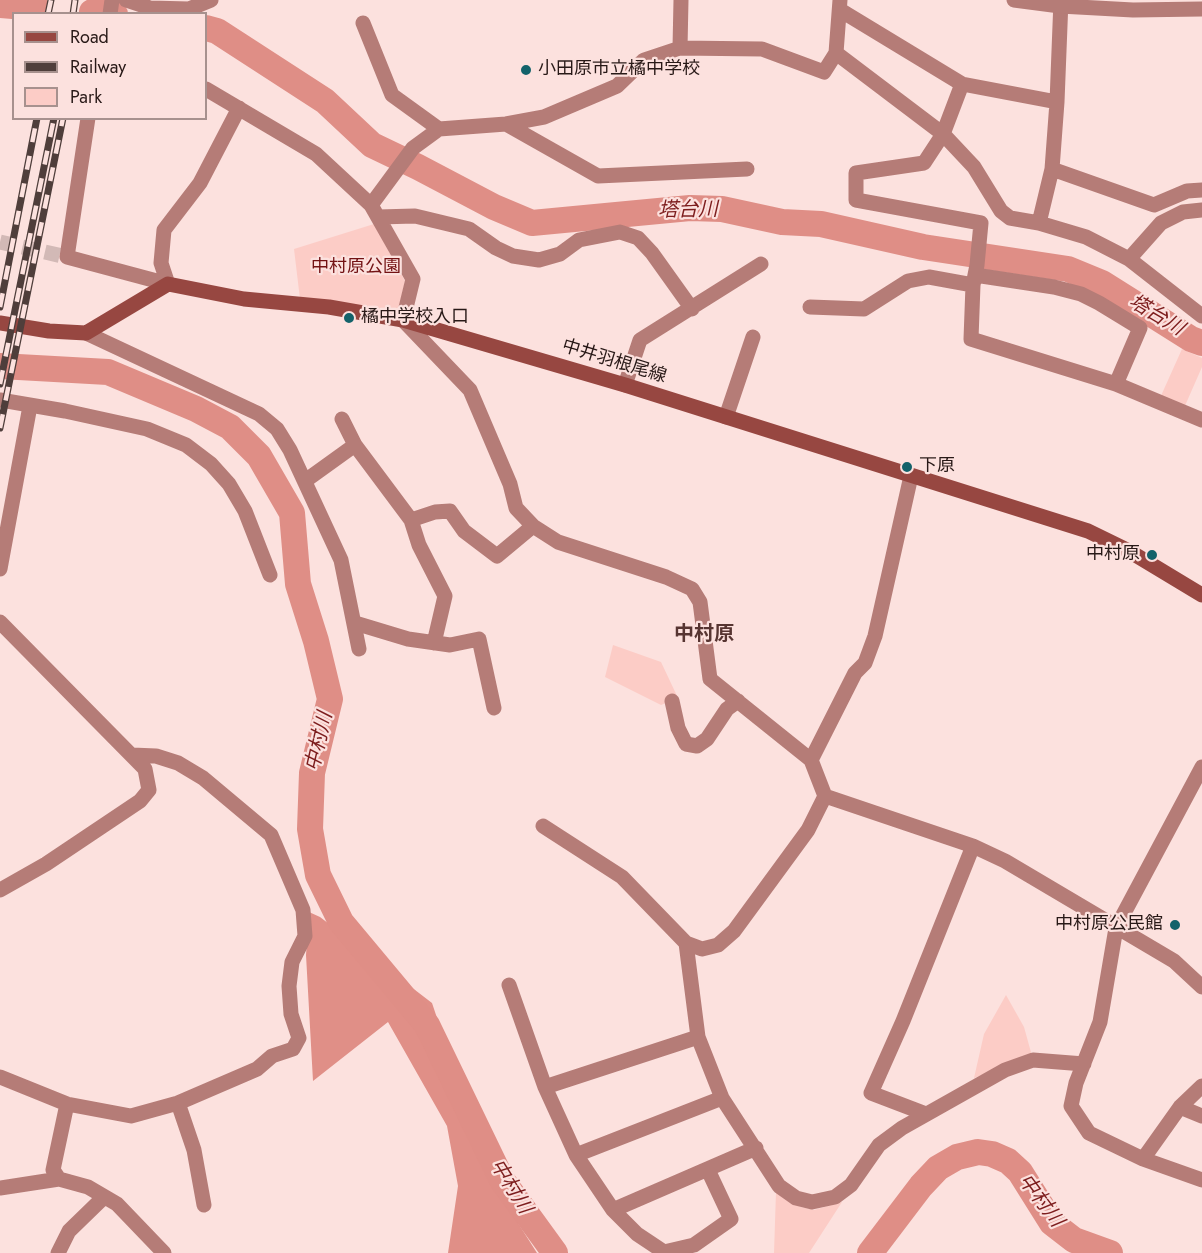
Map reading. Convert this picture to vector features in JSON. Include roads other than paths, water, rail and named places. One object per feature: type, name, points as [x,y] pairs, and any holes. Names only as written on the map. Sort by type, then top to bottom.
[{"type":"main road","name":"中井羽根尾線","points":[[168,284],[244,299],[329,308],[403,320],[625,385],[1088,531],[1129,551],[1202,595]]},
{"type":"main road","points":[[0,323],[49,331],[86,333],[139,299],[168,284]]},
{"type":"street","points":[[126,0],[150,8],[189,9],[211,0]]},
{"type":"street","points":[[680,48],[681,0]]},
{"type":"street","points":[[1014,0],[1134,10],[1202,9]]},
{"type":"street","points":[[1039,224],[1052,169],[1058,102],[1060,3]]},
{"type":"street","points":[[374,211],[412,148],[439,129],[506,124],[544,117],[617,86],[644,60],[680,48],[762,49],[824,72],[836,53],[840,5],[962,84],[1058,102]]},
{"type":"street","points":[[363,23],[392,94],[439,129]]},
{"type":"street","points":[[836,53],[943,134],[974,167],[1001,211],[1010,218],[1086,237],[1129,259],[1202,316]]},
{"type":"street","points":[[962,84],[943,134],[924,163],[856,172],[856,200],[981,223],[971,339],[1116,384],[1202,420]]},
{"type":"street","points":[[207,90],[316,154],[374,211],[413,279],[403,320],[470,390],[506,475],[516,508],[533,526],[558,542],[666,577],[692,589],[700,602],[710,679],[811,760],[825,796],[808,830],[734,931],[718,945],[702,949],[686,943],[622,877],[543,826]]},
{"type":"street","points":[[168,284],[161,263],[164,230],[201,183],[240,108]]},
{"type":"street","points":[[88,120],[67,257],[168,284]]},
{"type":"street","points":[[506,124],[598,176],[747,169]]},
{"type":"street","points":[[1052,169],[1154,205],[1187,191],[1202,190]]},
{"type":"street","points":[[1129,259],[1161,223],[1183,212],[1202,210]]},
{"type":"street","points":[[374,211],[416,216],[469,229],[496,248],[513,256],[539,260],[560,254],[579,240],[620,232],[638,238],[652,253],[692,309]]},
{"type":"street","points":[[625,385],[640,340],[761,264]]},
{"type":"street","points":[[810,307],[864,309],[908,281],[976,269],[1054,287],[1080,294],[1100,303],[1140,328],[1116,384]]},
{"type":"street","points":[[86,333],[259,414],[277,429],[290,450],[341,560],[355,623],[358,649]]},
{"type":"street","points":[[726,417],[753,337]]},
{"type":"street","points":[[0,400],[147,429],[186,445],[211,464],[229,484],[245,511],[270,575]]},
{"type":"street","points":[[0,569],[30,406]]},
{"type":"street","points":[[342,419],[356,445],[411,520],[419,544],[445,596],[434,643]]},
{"type":"street","points":[[305,481],[356,445]]},
{"type":"street","points":[[811,760],[855,673],[865,663],[875,636],[911,476]]},
{"type":"street","points":[[411,520],[435,512],[450,511],[464,531],[497,556],[533,526]]},
{"type":"street","points":[[0,622],[145,769],[149,790],[140,801],[46,864],[0,890]]},
{"type":"street","points":[[355,623],[408,639],[434,643],[450,645],[479,639],[494,708]]},
{"type":"street","points":[[672,700],[678,728],[686,744],[697,746],[707,739],[727,709],[738,701]]},
{"type":"street","points":[[0,1077],[67,1104],[131,1116],[178,1103],[257,1069],[272,1056],[292,1049],[299,1038],[291,1014],[289,986],[292,962],[304,936],[303,910],[272,835],[203,778],[178,763],[156,756],[132,755]]},
{"type":"street","points":[[1202,767],[1116,928],[1100,1023],[1076,1083],[1071,1106],[1089,1133],[1143,1159],[1202,1180]]},
{"type":"street","points":[[825,796],[974,846],[1005,861],[1174,961],[1202,987]]},
{"type":"street","points":[[926,1114],[871,1094],[903,1022],[974,846]]},
{"type":"street","points":[[686,943],[698,1037],[722,1098],[780,1187],[796,1198],[812,1202],[836,1197],[851,1185],[879,1145],[902,1128],[1005,1070],[1033,1060],[1084,1064]]},
{"type":"street","points":[[510,985],[545,1087],[576,1155],[613,1210],[637,1234],[664,1252],[694,1245],[731,1219],[708,1170]]},
{"type":"street","points":[[545,1087],[698,1037]]},
{"type":"street","points":[[1143,1159],[1179,1107],[1202,1086]]},
{"type":"street","points":[[576,1155],[722,1098]]},
{"type":"street","points":[[178,1103],[194,1150],[204,1205]]},
{"type":"street","points":[[59,1179],[53,1170],[67,1104]]},
{"type":"street","points":[[1179,1107],[1202,1116]]},
{"type":"street","points":[[613,1210],[756,1148]]},
{"type":"street","points":[[0,1188],[59,1179],[88,1187],[117,1204],[164,1253]]},
{"type":"street","points":[[58,1253],[69,1231],[104,1197]]},
{"type":"waterway","name":"塔台川","points":[[0,5],[37,8]]},
{"type":"waterway","name":"塔台川","points":[[207,28],[217,31],[325,101],[372,145],[494,207],[532,223],[690,208],[722,209],[782,222],[821,224],[923,247],[1068,269],[1102,283],[1191,339],[1202,343]]},
{"type":"waterway","name":"中村川","points":[[0,366],[108,372],[196,409],[230,427],[259,456],[292,513],[298,584],[316,641],[330,699],[312,773],[310,829],[318,875],[341,922],[427,1025],[502,1180],[555,1253]]},
{"type":"waterway","name":"中村川","points":[[870,1253],[921,1186],[938,1168],[957,1157],[978,1152],[992,1154],[1008,1161],[1020,1172],[1052,1223],[1074,1240],[1110,1253]]},
{"type":"tunnel","points":[[0,242],[67,257]]},
{"type":"railway","points":[[48,12],[51,0]]},
{"type":"railway","points":[[73,12],[75,0]]},
{"type":"railway","points":[[0,307],[37,120]]},
{"type":"railway","points":[[0,384],[54,120]]},
{"type":"railway","points":[[0,428],[63,120]]},
{"type":"place","name":"小田原市立橘中学校","points":[[526,70]]},
{"type":"place","name":"橘中学校入口","points":[[349,318]]},
{"type":"place","name":"下原","points":[[907,467]]},
{"type":"place","name":"中村原","points":[[1152,555]]},
{"type":"place","name":"中村原公民館","points":[[1175,925]]},
{"type":"district","name":"中村原","points":[[704,635]]},
{"type":"park label","name":"中村原公園","points":[[356,268]]}]
